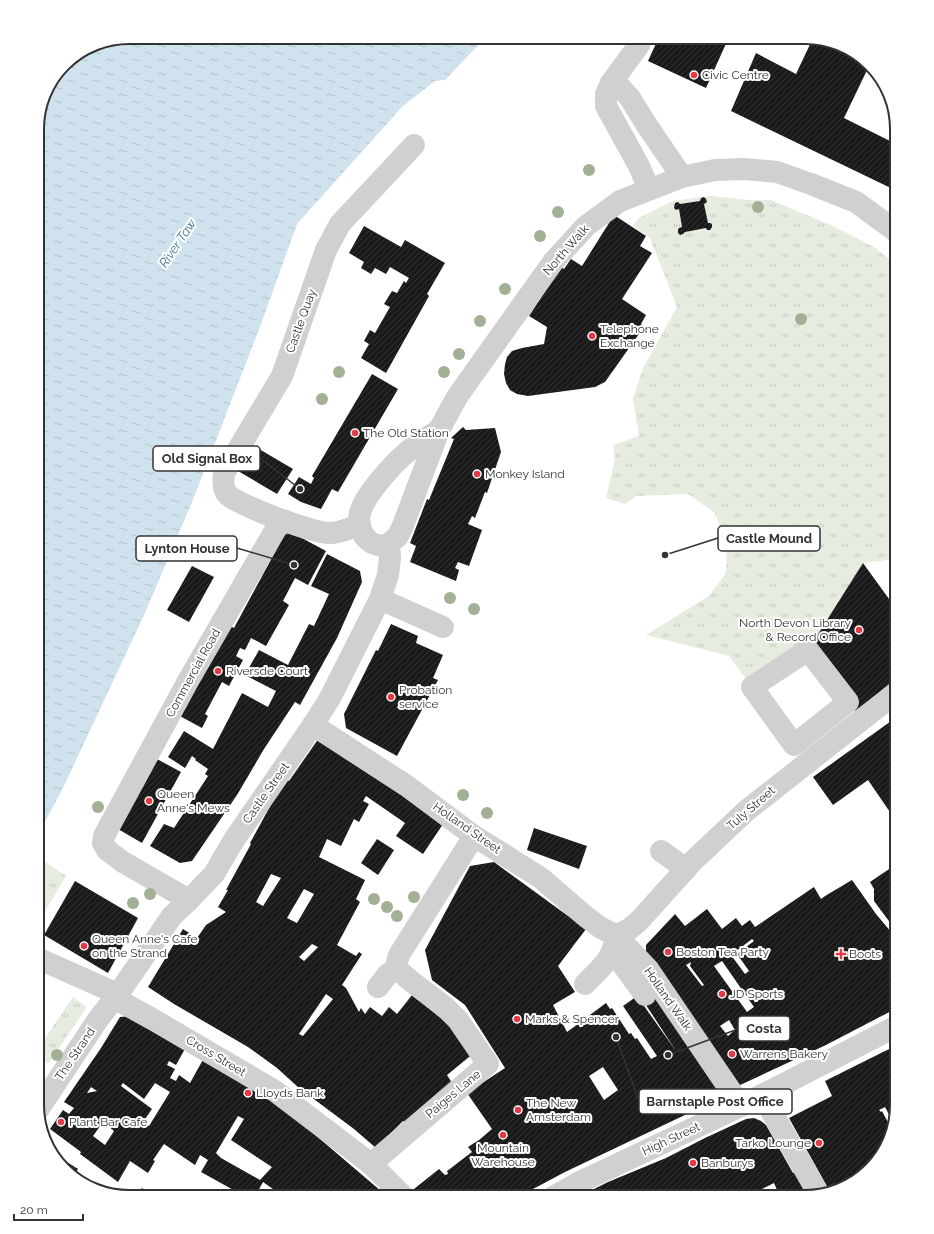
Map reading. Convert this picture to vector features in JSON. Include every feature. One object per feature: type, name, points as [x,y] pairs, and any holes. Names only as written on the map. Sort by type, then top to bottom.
[{"type":"street","points":[[639,44],[611,83],[606,94],[606,106],[640,166],[649,189]]},
{"type":"street","points":[[611,83],[622,89],[630,98],[682,177]]},
{"type":"street","points":[[622,135],[646,124]]},
{"type":"street","name":"Castle Quay","points":[[286,521],[243,504],[227,494],[223,482],[224,473],[282,376],[326,250],[340,224],[414,145]]},
{"type":"street","name":"North Walk","points":[[389,544],[398,536],[402,528],[439,430],[456,397],[553,262],[586,226],[620,201],[682,177],[715,170],[744,169],[777,172],[856,202],[890,227]]},
{"type":"street","points":[[389,544],[378,546],[373,544],[363,534],[360,525],[360,512],[367,498],[388,470],[407,452],[439,430]]},
{"type":"street","points":[[286,521],[316,532],[330,534],[360,525]]},
{"type":"street","name":"Commercial Road","points":[[189,900],[123,862],[107,850],[103,843],[104,836],[188,681],[265,547],[277,527],[286,521]]},
{"type":"street","name":"Castle Street","points":[[99,1018],[172,916],[214,874],[234,840],[330,698],[380,599],[388,575],[390,558],[389,544]]},
{"type":"street","points":[[380,599],[443,627]]},
{"type":"street","name":"Tuly Street","points":[[616,942],[638,922],[686,869],[746,811],[890,704]]},
{"type":"street","name":"Holland Street","points":[[313,725],[407,786],[474,836],[541,878],[616,942]]},
{"type":"street","points":[[378,987],[388,974],[397,969],[399,956],[474,836]]},
{"type":"street","points":[[662,851],[686,869]]},
{"type":"street","points":[[585,984],[608,961],[616,942]]},
{"type":"street","points":[[616,942],[620,960],[645,994]]},
{"type":"street","name":"Holland Walk","points":[[616,942],[648,969],[750,1101],[815,1189]]},
{"type":"street","name":"Cross Street","points":[[44,961],[116,996],[275,1091],[371,1164],[397,1190]]},
{"type":"street","name":"Paiges Lane","points":[[371,1164],[488,1064],[458,1020],[445,1007],[397,969]]},
{"type":"street","name":"The Strand","points":[[44,1101],[99,1018]]},
{"type":"street","name":"High Street","points":[[566,1190],[750,1101],[890,1030]]},
{"type":"green space","points":[[710,196],[749,200],[771,200],[833,226],[874,247],[890,260],[890,560],[863,563],[808,650],[752,687],[729,656],[646,635],[709,596],[726,573],[727,542],[714,512],[688,494],[636,496],[625,504],[606,498],[615,459],[613,445],[639,436],[633,399],[643,368],[677,307],[650,238],[633,226],[639,218],[673,201]]},
{"type":"green space","points":[[45,862],[66,876],[44,913]]},
{"type":"green space","points":[[73,997],[87,1007],[48,1064],[44,1061],[44,1040]]},
{"type":"water","name":"River Taw","points":[[479,44],[445,80],[435,81],[402,107],[297,224],[260,327],[192,502],[145,613],[64,786],[44,824],[44,123],[50,96],[61,77],[86,55],[96,50],[118,45]]},
{"type":"building","name":"Civic Centre","points":[[656,44],[726,44],[706,88],[648,61]]},
{"type":"building","points":[[810,44],[838,50],[857,61],[867,71],[844,118],[890,141],[890,188],[731,111],[756,53],[796,74]]},
{"type":"building","points":[[704,197],[707,202],[704,204],[708,223],[712,224],[712,227],[710,230],[707,230],[706,228],[685,232],[680,235],[678,230],[682,227],[679,209],[676,210],[674,208],[675,203],[678,202],[680,204],[700,201],[701,198]]},
{"type":"building","name":"Telephone Exchange","points":[[614,215],[646,236],[640,246],[652,253],[622,299],[646,315],[641,324],[644,327],[605,382],[595,387],[528,396],[517,394],[510,390],[506,383],[504,374],[507,357],[512,351],[544,344],[547,327],[529,316],[561,267],[564,269],[571,259],[582,266]]},
{"type":"building","points":[[364,226],[401,247],[405,240],[445,263],[427,294],[429,296],[386,373],[361,358],[369,344],[364,341],[370,330],[375,333],[390,307],[384,304],[392,291],[397,293],[404,281],[406,283],[409,278],[390,267],[386,274],[375,268],[371,274],[361,268],[364,262],[349,253]]},
{"type":"building","name":"The Old Station","points":[[372,374],[398,389],[338,492],[332,489],[321,509],[301,502],[288,494],[299,477],[311,484],[314,478],[312,476]]},
{"type":"building","points":[[463,427],[466,430],[495,428],[501,452],[487,493],[485,492],[475,518],[472,516],[468,524],[482,530],[469,566],[458,562],[455,568],[459,570],[456,581],[410,562],[416,546],[410,543],[427,499],[429,500],[454,439],[451,438]]},
{"type":"building","points":[[254,446],[293,469],[277,494],[238,471]]},
{"type":"building","points":[[287,530],[326,551],[308,585],[295,578],[283,601],[289,605],[266,646],[251,638],[245,650],[240,648],[236,656],[243,660],[229,686],[222,682],[205,714],[208,716],[202,728],[176,714],[225,623],[234,628]]},
{"type":"building","points":[[327,554],[360,571],[362,582],[337,638],[300,705],[295,702],[264,749],[237,795],[192,861],[180,863],[150,846],[164,824],[174,828],[208,776],[205,774],[208,769],[195,760],[196,759],[192,756],[185,768],[168,757],[184,731],[213,749],[242,693],[268,707],[276,691],[245,675],[259,650],[288,665],[309,624],[314,626],[329,594],[311,586]]},
{"type":"building","name":"North Devon Library & Record Office","points":[[863,563],[890,600],[890,685],[855,711],[808,650]]},
{"type":"building","points":[[192,566],[214,577],[189,622],[167,610]]},
{"type":"building","name":"Probation service","points":[[391,624],[418,636],[416,643],[443,655],[433,678],[438,680],[397,756],[346,728],[344,714],[376,650],[378,651]]},
{"type":"building","points":[[890,722],[890,812],[868,780],[833,805],[813,777]]},
{"type":"building","points":[[319,738],[445,821],[423,854],[396,836],[405,823],[366,796],[363,801],[369,804],[359,822],[354,819],[341,846],[327,839],[319,857],[365,880],[356,899],[360,902],[337,945],[356,956],[359,952],[362,954],[342,985],[346,988],[359,1012],[361,1008],[365,1014],[370,1007],[382,1016],[389,1007],[397,1014],[412,995],[453,1028],[474,1053],[447,1075],[454,1086],[408,1126],[403,1121],[376,1148],[354,1129],[299,1088],[277,1068],[248,1047],[174,1004],[148,987],[183,929],[197,938],[206,925],[226,912],[218,907],[228,890],[226,890],[285,779],[289,781]],"holes":[[[271,874],[281,878],[263,906],[256,902]],[[304,889],[314,894],[297,923],[287,918]],[[312,944],[318,947],[304,961],[299,957]],[[326,994],[333,999],[303,1036],[299,1034]]]},
{"type":"building","name":"Queen Anne's Mews","points":[[157,759],[181,772],[142,843],[118,829]]},
{"type":"building","points":[[534,828],[587,846],[579,869],[527,850]]},
{"type":"building","points":[[377,839],[394,850],[378,875],[361,863]]},
{"type":"building","points":[[494,862],[586,929],[558,966],[575,992],[553,1005],[567,1032],[606,1003],[610,1009],[612,1008],[629,1034],[631,1033],[635,1039],[637,1038],[651,1059],[657,1056],[623,1006],[637,996],[676,1051],[644,1002],[659,993],[725,1094],[531,1190],[415,1190],[414,1189],[439,1169],[445,1175],[448,1174],[447,1171],[472,1152],[468,1147],[492,1129],[467,1093],[505,1068],[465,1005],[432,980],[425,950],[470,866]],"holes":[[[603,1067],[618,1090],[604,1100],[589,1076]]]},
{"type":"building","points":[[890,868],[890,923],[874,901],[874,889],[870,882]]},
{"type":"building","points":[[852,880],[876,914],[890,931],[890,1012],[826,1045],[738,1086],[646,952],[646,945],[675,914],[685,926],[707,909],[722,929],[736,918],[742,926],[750,920],[755,927],[814,887],[821,899]],"holes":[[[752,939],[754,941],[737,954],[749,971],[745,974],[731,955]],[[722,961],[754,1007],[747,1012],[714,966]],[[691,962],[690,966],[704,985],[702,986],[686,965]],[[729,1020],[735,1030],[728,1036],[720,1026]]]},
{"type":"building","points":[[75,881],[138,918],[108,973],[44,935]]},
{"type":"building","points":[[131,1016],[186,1047],[176,1065],[169,1061],[167,1065],[175,1069],[170,1078],[176,1081],[179,1075],[190,1083],[205,1056],[260,1092],[313,1133],[380,1190],[274,1190],[263,1182],[259,1190],[233,1190],[201,1172],[208,1160],[200,1155],[195,1165],[164,1144],[153,1160],[155,1161],[148,1173],[130,1161],[118,1182],[80,1154],[81,1152],[50,1129],[63,1110],[69,1114],[74,1108],[64,1102],[120,1017]],"holes":[[[123,1083],[144,1099],[155,1083],[170,1092],[149,1126],[143,1122],[152,1109],[121,1086]],[[91,1087],[97,1091],[87,1093]],[[238,1116],[244,1119],[231,1140],[272,1167],[260,1180],[221,1158],[216,1153]],[[103,1122],[114,1131],[105,1145],[93,1136]]]},
{"type":"building","points":[[890,1048],[889,1115],[885,1107],[879,1110],[881,1112],[882,1111],[888,1122],[884,1138],[876,1152],[861,1169],[843,1181],[827,1187],[789,1118],[832,1096],[825,1081]]},
{"type":"building","points":[[754,1118],[766,1125],[793,1173],[795,1172],[805,1190],[777,1190],[774,1183],[762,1190],[592,1190],[666,1158],[746,1119]]},
{"type":"building","points":[[65,1161],[78,1169],[76,1172]]},
{"type":"place","name":"Civic Centre","points":[[694,75]]},
{"type":"place","name":"Telephone Exchange","points":[[592,336]]},
{"type":"place","name":"The Old Station","points":[[355,433]]},
{"type":"place","name":"Monkey Island","points":[[477,474]]},
{"type":"place","name":"Old Signal Box","points":[[300,489]]},
{"type":"place","name":"Castle Mound","points":[[665,555]]},
{"type":"place","name":"Lynton House","points":[[294,565]]},
{"type":"place","name":"North Devon Library & Record Office","points":[[859,630]]},
{"type":"place","name":"Riversde Court","points":[[218,671]]},
{"type":"place","name":"Probation service","points":[[391,697]]},
{"type":"place","name":"Queen Anne's Mews","points":[[149,801]]},
{"type":"place","name":"Queen Anne's Cafe on the Strand","points":[[84,946]]},
{"type":"place","name":"Boston Tea Party","points":[[668,952]]},
{"type":"place","name":"Boots","points":[[841,954]]},
{"type":"place","name":"JD Sports","points":[[722,994]]},
{"type":"place","name":"Marks & Spencer","points":[[517,1019]]},
{"type":"place","name":"Barnstaple Post Office","points":[[616,1037]]},
{"type":"place","name":"Warrens Bakery","points":[[732,1054]]},
{"type":"place","name":"Costa","points":[[668,1055]]},
{"type":"place","name":"Lloyds Bank","points":[[248,1093]]},
{"type":"place","name":"The New Amsterdam","points":[[518,1110]]},
{"type":"place","name":"Plant Bar Cafe","points":[[61,1122]]},
{"type":"place","name":"Mountain Warehouse","points":[[503,1135]]},
{"type":"place","name":"Tarko Lounge","points":[[819,1143]]},
{"type":"place","name":"Banburys","points":[[693,1163]]}]
